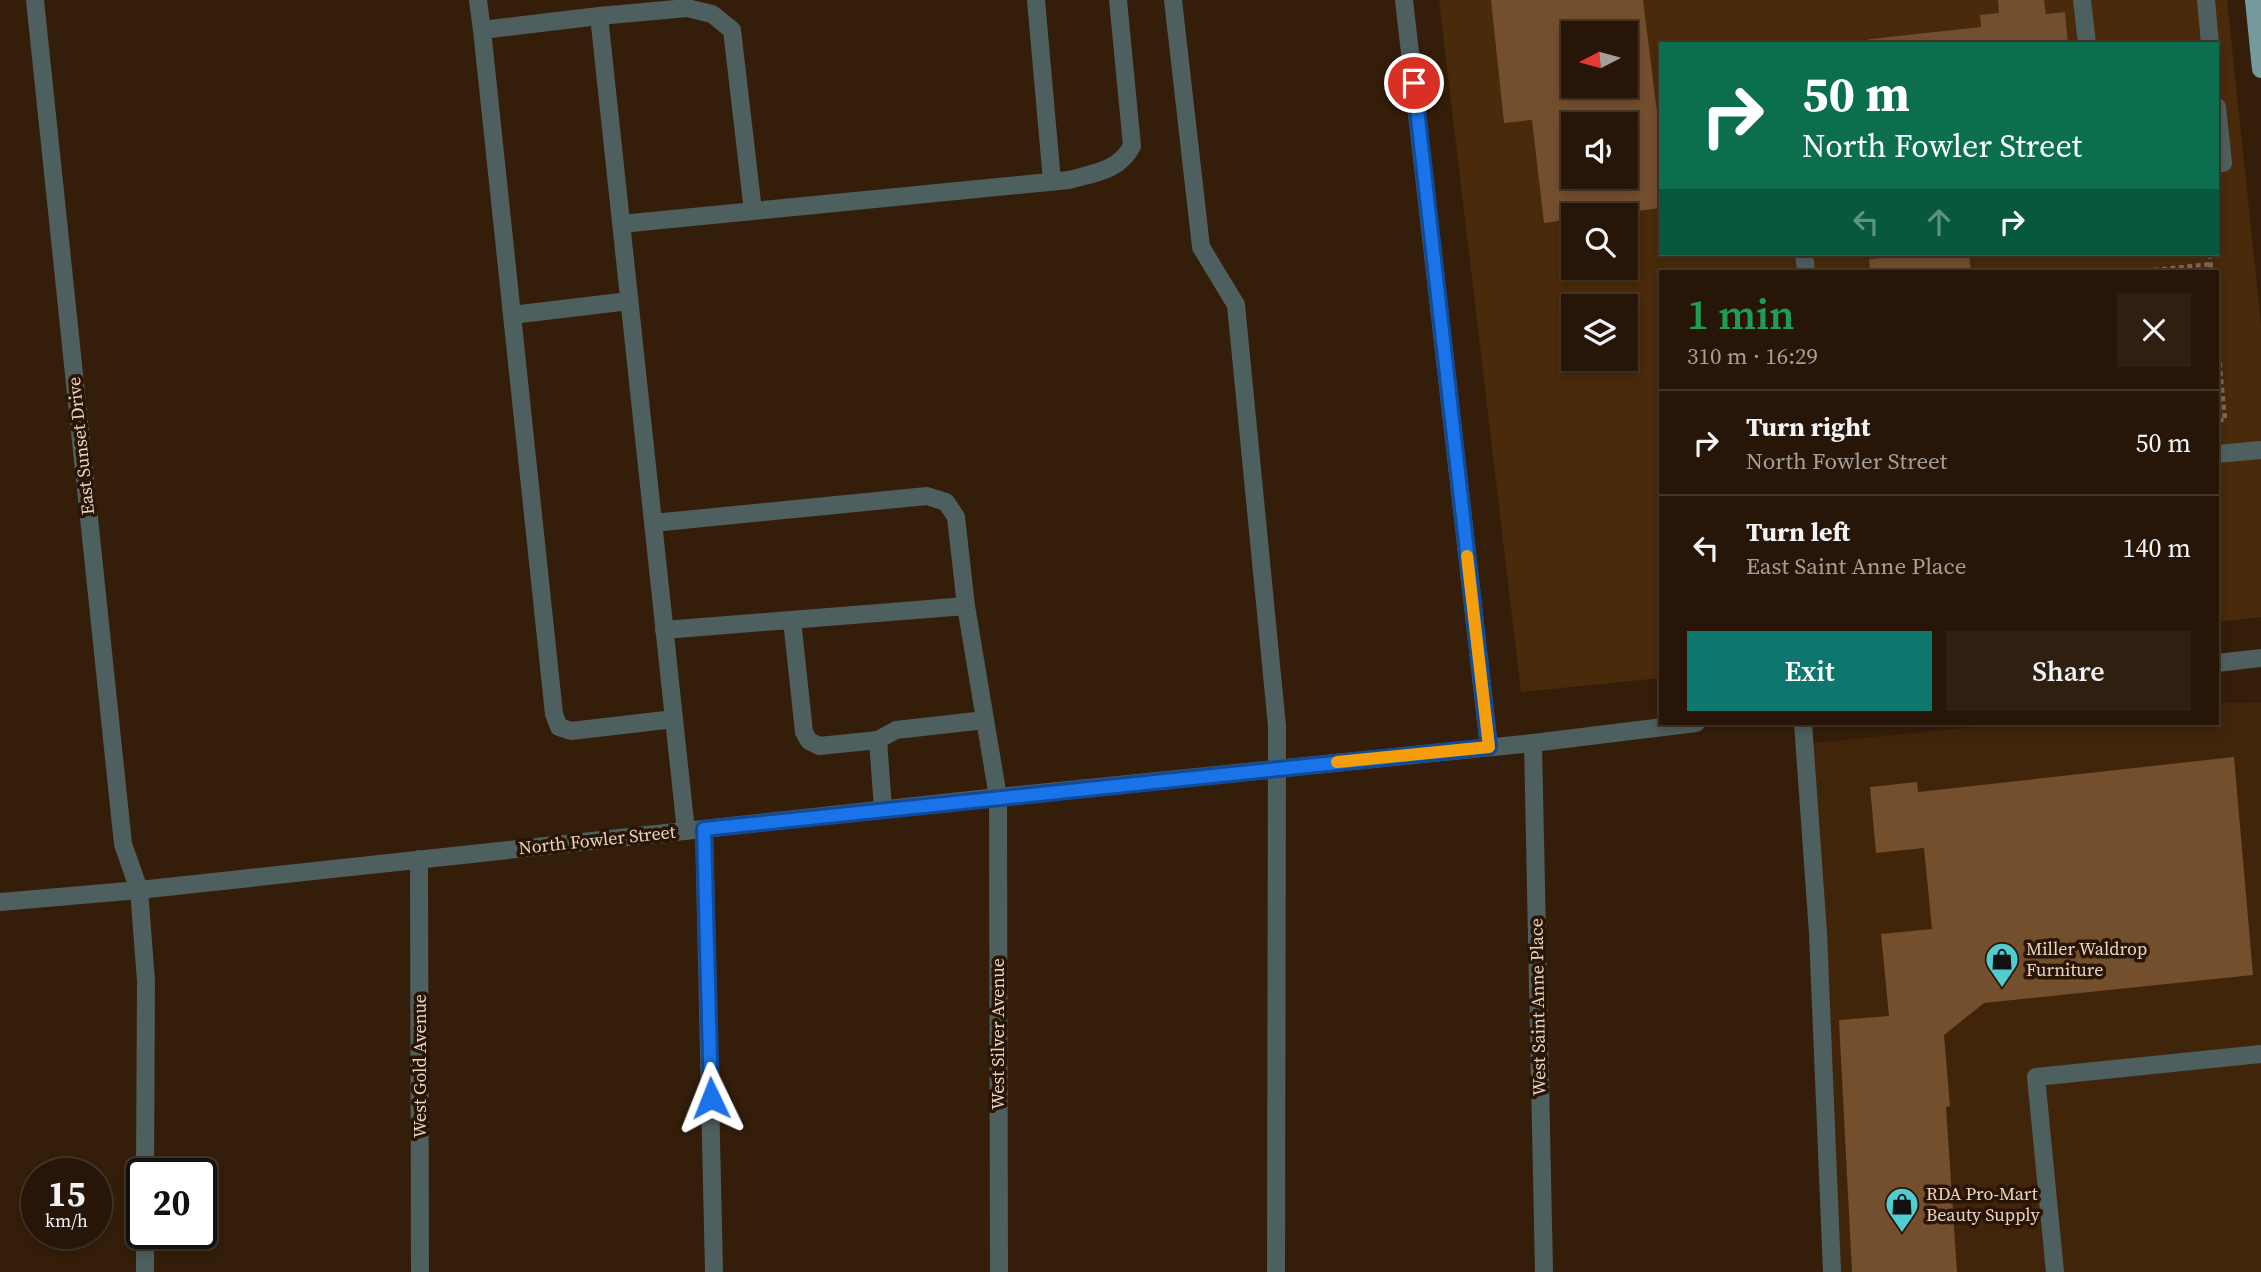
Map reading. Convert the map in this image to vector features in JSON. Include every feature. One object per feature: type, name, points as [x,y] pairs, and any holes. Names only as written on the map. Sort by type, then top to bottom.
[{"type":"main road","points":[[2254,0],[2261,69]]},
{"type":"street","name":"East Sunset Drive","points":[[35,0],[123,844],[139,890],[146,981],[145,1158]]},
{"type":"street","points":[[478,0],[554,714],[559,727],[570,731],[674,719]]},
{"type":"street","points":[[1037,0],[1052,181]]},
{"type":"street","points":[[621,223],[1069,180],[1116,166],[1126,158],[1132,146],[1118,0]]},
{"type":"street","points":[[1173,0],[1201,247],[1236,304],[1277,726],[1276,1272]]},
{"type":"street","points":[[1404,0],[1489,747]]},
{"type":"street","points":[[2082,0],[2087,42]]},
{"type":"street","points":[[2206,0],[2210,42]]},
{"type":"street","points":[[482,30],[687,8],[712,13],[732,30],[753,211]]},
{"type":"street","points":[[598,16],[674,719],[695,830],[714,1272]]},
{"type":"street","points":[[2219,126],[2223,163],[2219,163]]},
{"type":"street","points":[[512,315],[629,301]]},
{"type":"street","points":[[2219,454],[2261,450]]},
{"type":"street","name":"West Silver Avenue","points":[[653,523],[927,496],[946,502],[956,517],[966,606],[998,797],[999,1272]]},
{"type":"street","points":[[664,630],[966,606]]},
{"type":"street","points":[[792,620],[804,732],[809,741],[819,746],[878,740],[896,730],[985,720]]},
{"type":"street","points":[[2219,663],[2261,658]]},
{"type":"street","name":"North Fowler Street","points":[[0,902],[139,890],[998,797],[1533,743],[1680,725]]},
{"type":"street","points":[[1802,725],[1818,933],[1832,1272]]},
{"type":"street","points":[[878,740],[883,810]]},
{"type":"street","name":"West Saint Anne Place","points":[[1533,743],[1544,1272]]},
{"type":"street","name":"West Gold Avenue","points":[[419,859],[420,1272]]},
{"type":"street","points":[[2055,1272],[2036,1077],[2261,1054]]},
{"type":"street","points":[[145,1249],[145,1272]]},
{"type":"path","points":[[2210,256],[2211,270]]},
{"type":"path","points":[[2154,270],[2211,264]]},
{"type":"path","points":[[2219,358],[2225,420],[2219,420]]},
{"type":"shaded area","points":[[1439,0],[2227,0],[2261,324],[2261,617],[2219,622],[2219,270],[1659,270],[1659,678],[1521,692]]},
{"type":"shaded area","points":[[2261,702],[2261,1272],[1832,1272],[1804,744],[1994,725],[2219,725],[2219,703]]},
{"type":"building","points":[[1491,0],[1643,0],[1659,128],[1659,208],[1638,211],[1638,203],[1561,203],[1561,221],[1544,223],[1532,120],[1504,123]]},
{"type":"building","points":[[1998,0],[2044,0],[2046,14],[2065,12],[2068,42],[1858,42],[1981,27],[1980,15],[1999,13]]},
{"type":"building","points":[[1969,256],[1971,270],[1870,270],[1869,259]]},
{"type":"building","name":"Miller Waldrop Furniture","points":[[2234,757],[2253,975],[1984,1003],[1944,1035],[1950,1106],[1946,1107],[1957,1272],[1852,1272],[1839,1020],[1889,1016],[1881,934],[1932,929],[1924,848],[1876,853],[1870,787],[1917,782],[1918,792]]},
{"type":"slow traffic","points":[[1337,762],[1489,747],[1467,556]]},
{"type":"place","name":"Miller Waldrop Furniture","points":[[2002,989]]},
{"type":"place","name":"RDA Pro-Mart Beauty Supply","points":[[1902,1234]]},
{"type":"route","points":[[711,1098],[704,829],[1489,747],[1414,83]]}]
